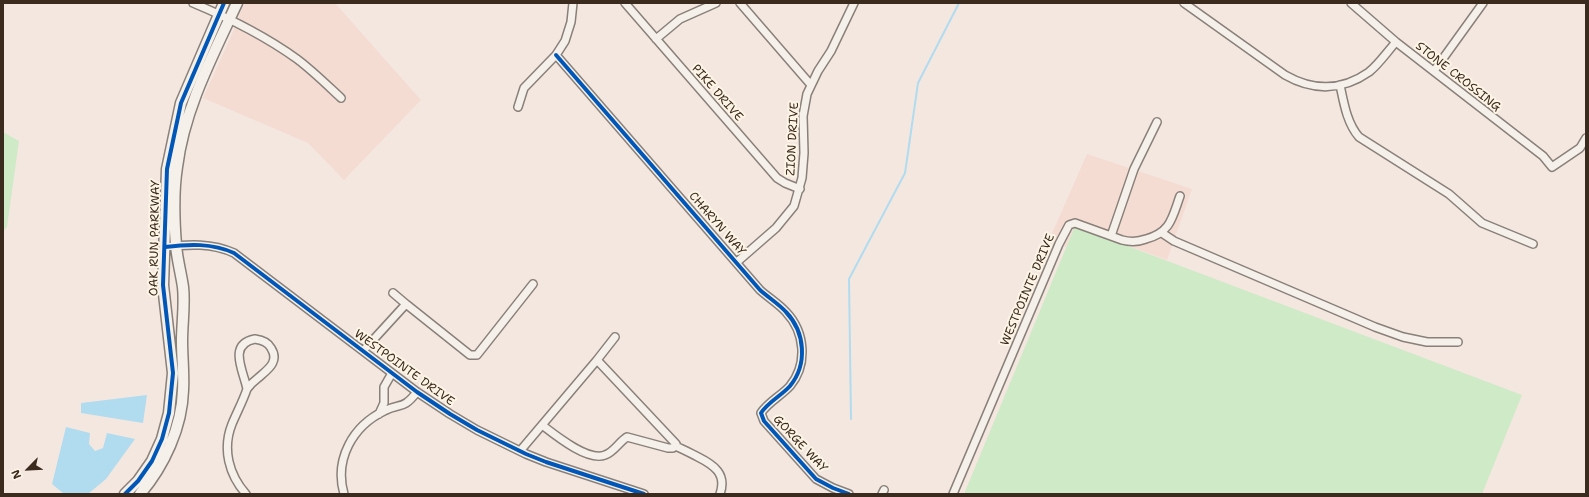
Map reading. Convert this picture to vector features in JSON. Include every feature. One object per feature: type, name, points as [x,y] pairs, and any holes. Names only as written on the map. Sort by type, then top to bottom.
[{"type":"street","points":[[193,3],[230,19],[298,60],[340,98]]},
{"type":"street","name":"OAK RUN PARKWAY","points":[[125,494],[138,481],[152,461],[162,439],[169,413],[173,373],[164,298],[165,186],[171,147],[181,103],[224,3]]},
{"type":"street","name":"OAK RUN PARKWAY","points":[[140,494],[154,476],[163,459],[170,443],[182,405],[184,377],[182,340],[184,302],[176,246],[175,185],[181,142],[196,96],[237,3]]},
{"type":"street","points":[[518,106],[524,88],[556,55],[568,33],[574,3]]},
{"type":"street","name":"PIKE DRIVE","points":[[625,3],[777,178],[800,189]]},
{"type":"street","points":[[656,39],[680,19],[716,3]]},
{"type":"street","points":[[740,3],[811,85]]},
{"type":"street","name":"ZION DRIVE","points":[[736,262],[776,228],[794,206],[802,178],[804,153],[803,116],[807,94],[831,51],[854,3]]},
{"type":"street","points":[[1184,3],[1285,75],[1298,82],[1318,86],[1348,83],[1369,72],[1378,64],[1396,42]]},
{"type":"street","name":"STONE CROSSING","points":[[1351,3],[1396,42],[1543,156],[1552,167],[1580,148],[1586,138]]},
{"type":"street","points":[[1434,71],[1484,3]]},
{"type":"street","name":"CHARYN WAY","points":[[556,55],[760,290],[791,318],[798,331],[802,346],[801,363],[794,380],[784,392],[765,407],[761,413]]},
{"type":"street","points":[[1340,85],[1350,122],[1359,137],[1449,194],[1482,223],[1533,244]]},
{"type":"street","points":[[1111,236],[1134,170],[1157,122]]},
{"type":"street","points":[[1180,196],[1170,224],[1162,233],[1174,241],[1382,330],[1402,337],[1427,342],[1458,342]]},
{"type":"street","name":"WESTPOINTE DRIVE","points":[[953,494],[1070,224],[1075,223],[1132,242],[1151,238],[1162,233]]},
{"type":"street","name":"WESTPOINTE DRIVE","points":[[165,247],[208,246],[234,253],[432,403],[478,430],[546,462],[644,494]]},
{"type":"street","points":[[393,293],[470,355],[477,355],[534,284]]},
{"type":"street","points":[[363,351],[406,304]]},
{"type":"street","points":[[520,450],[615,337]]},
{"type":"street","points":[[246,494],[234,478],[230,467],[227,444],[232,424],[247,389],[254,381],[269,369],[274,361],[271,347],[264,341],[251,340],[246,342],[240,349],[239,362],[244,374],[247,389]]},
{"type":"street","points":[[597,360],[675,442],[675,446]]},
{"type":"street","points":[[378,414],[384,403],[384,387],[392,373]]},
{"type":"street","points":[[344,494],[341,474],[345,451],[353,436],[360,428],[378,414],[390,408],[406,404],[417,392]]},
{"type":"street","points":[[384,399],[395,407]]},
{"type":"street","name":"GORGE WAY","points":[[761,413],[764,421],[816,479],[849,494]]},
{"type":"street","points":[[542,425],[571,446],[586,453],[600,456],[609,453],[627,438],[668,448],[675,446],[710,463],[717,469],[722,478],[720,494]]},
{"type":"shaded area","points":[[244,3],[335,3],[421,100],[344,180],[308,143],[203,98],[233,32]]},
{"type":"shaded area","points":[[1087,154],[1192,189],[1167,260],[1075,226],[1066,247],[1049,240]]},
{"type":"green space","points":[[3,132],[19,141],[7,227],[3,231]]},
{"type":"green space","points":[[1075,226],[1522,395],[1482,494],[964,494]]},
{"type":"water","points":[[147,395],[143,423],[81,413],[81,403]]},
{"type":"water","points":[[66,427],[90,433],[89,444],[95,451],[103,448],[107,433],[135,439],[106,479],[88,494],[64,494],[52,484]]},
{"type":"waterway","points":[[851,419],[849,279],[905,173],[918,83],[959,3]]},
{"type":"cycle path","points":[[125,494],[138,481],[152,461],[162,439],[169,413],[173,373],[163,285],[167,169],[181,103],[224,3]]},
{"type":"cycle path","points":[[556,55],[760,290],[783,309],[792,320],[797,329],[802,348],[800,368],[790,386],[761,413],[764,421],[816,479],[849,494]]},
{"type":"cycle path","points":[[165,247],[200,245],[217,247],[234,253],[417,392],[477,430],[546,462],[644,494]]}]
